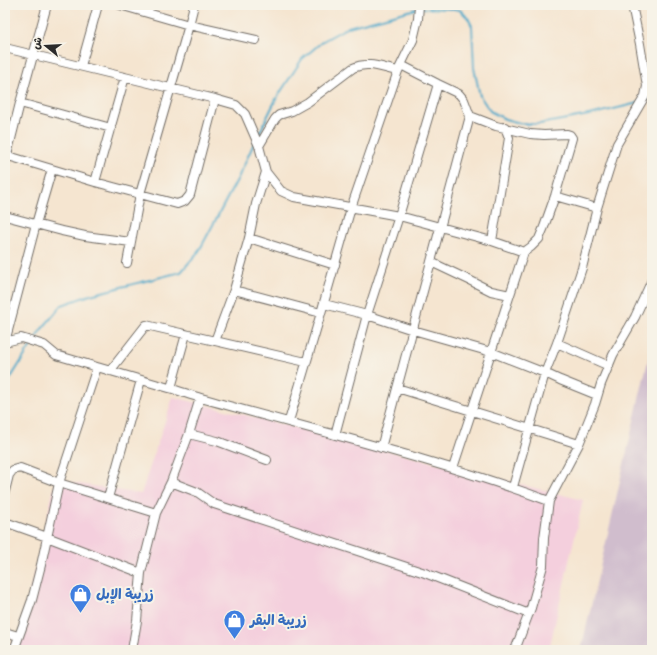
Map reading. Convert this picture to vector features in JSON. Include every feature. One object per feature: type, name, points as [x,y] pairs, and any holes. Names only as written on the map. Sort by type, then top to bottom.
[{"type":"street","points":[[47,5],[6,158],[52,169],[177,204],[185,201],[190,195],[216,99]]},
{"type":"street","points":[[81,66],[98,5]]},
{"type":"street","points":[[120,5],[189,25],[256,40]]},
{"type":"street","points":[[127,263],[140,194],[194,5]]},
{"type":"street","points":[[289,422],[322,313],[351,208],[400,68],[413,40],[418,19],[419,5]]},
{"type":"street","points":[[513,487],[545,373],[557,343],[582,268],[597,208],[617,144],[645,96],[647,86],[632,5]]},
{"type":"street","points":[[5,48],[125,76],[236,105],[245,114],[259,146],[266,172],[281,191],[294,197],[399,216],[492,241],[524,252]]},
{"type":"street","points":[[259,146],[279,115],[292,111],[308,102],[359,65],[368,64],[400,68],[459,94],[464,100],[470,116],[381,448]]},
{"type":"street","points":[[96,182],[125,76]]},
{"type":"street","points":[[335,434],[367,315],[399,216],[438,84]]},
{"type":"street","points":[[20,103],[111,128]]},
{"type":"street","points":[[453,468],[524,252],[531,247],[544,227],[572,138],[567,134],[530,134],[496,126],[470,116]]},
{"type":"street","points":[[492,241],[508,138],[506,128]]},
{"type":"street","points":[[52,169],[5,342],[21,338],[34,341],[44,345],[56,355],[171,388],[200,398],[335,434],[453,468],[513,487],[549,501]]},
{"type":"street","points":[[215,341],[234,290],[249,238],[256,204],[266,172]]},
{"type":"street","points":[[555,196],[597,208]]},
{"type":"street","points":[[5,216],[85,236],[131,242]]},
{"type":"street","points":[[249,238],[335,265]]},
{"type":"street","points":[[431,262],[491,291],[510,295]]},
{"type":"street","points":[[515,650],[529,614],[543,566],[544,538],[549,501],[579,444],[595,404],[600,384],[613,355],[635,317],[652,280]]},
{"type":"street","points":[[234,290],[322,313]]},
{"type":"street","points":[[324,304],[367,315],[413,330],[491,352],[597,395]]},
{"type":"street","points":[[110,371],[146,325],[306,362]]},
{"type":"street","points":[[171,388],[186,334]]},
{"type":"street","points":[[557,343],[609,366]]},
{"type":"street","points":[[14,650],[32,600],[59,483],[97,367]]},
{"type":"street","points":[[108,498],[141,380]]},
{"type":"street","points":[[397,388],[579,444]]},
{"type":"street","points":[[132,650],[137,621],[141,573],[156,513],[171,482],[189,434],[200,398]]},
{"type":"street","points":[[189,434],[217,442],[267,460]]},
{"type":"street","points":[[5,490],[8,475],[13,470],[20,468],[59,483],[156,513]]},
{"type":"street","points":[[171,482],[197,492],[214,504],[425,573],[529,614]]},
{"type":"street","points":[[5,522],[141,573]]},
{"type":"street","points":[[5,632],[18,636]]},
{"type":"shaded area","points":[[652,343],[652,650],[581,650]]},
{"type":"shaded area","points":[[173,397],[583,500],[549,650],[16,650],[56,480],[141,494]]},
{"type":"waterway","points":[[420,8],[460,10],[468,18],[472,26],[474,68],[480,96],[490,111],[505,119],[524,124],[540,124],[594,114],[638,103]]},
{"type":"waterway","points":[[258,136],[276,99],[302,59],[323,41],[348,27],[416,9]]},
{"type":"waterway","points":[[646,100],[652,98]]},
{"type":"waterway","points":[[34,341],[41,330],[62,305],[90,295],[181,272],[199,251],[238,178],[255,141]]},
{"type":"waterway","points":[[5,387],[32,344]]},
{"type":"place","name":"زريبة الإبل","points":[[80,614]]},
{"type":"place","name":"زريبة البقر","points":[[234,640]]}]
